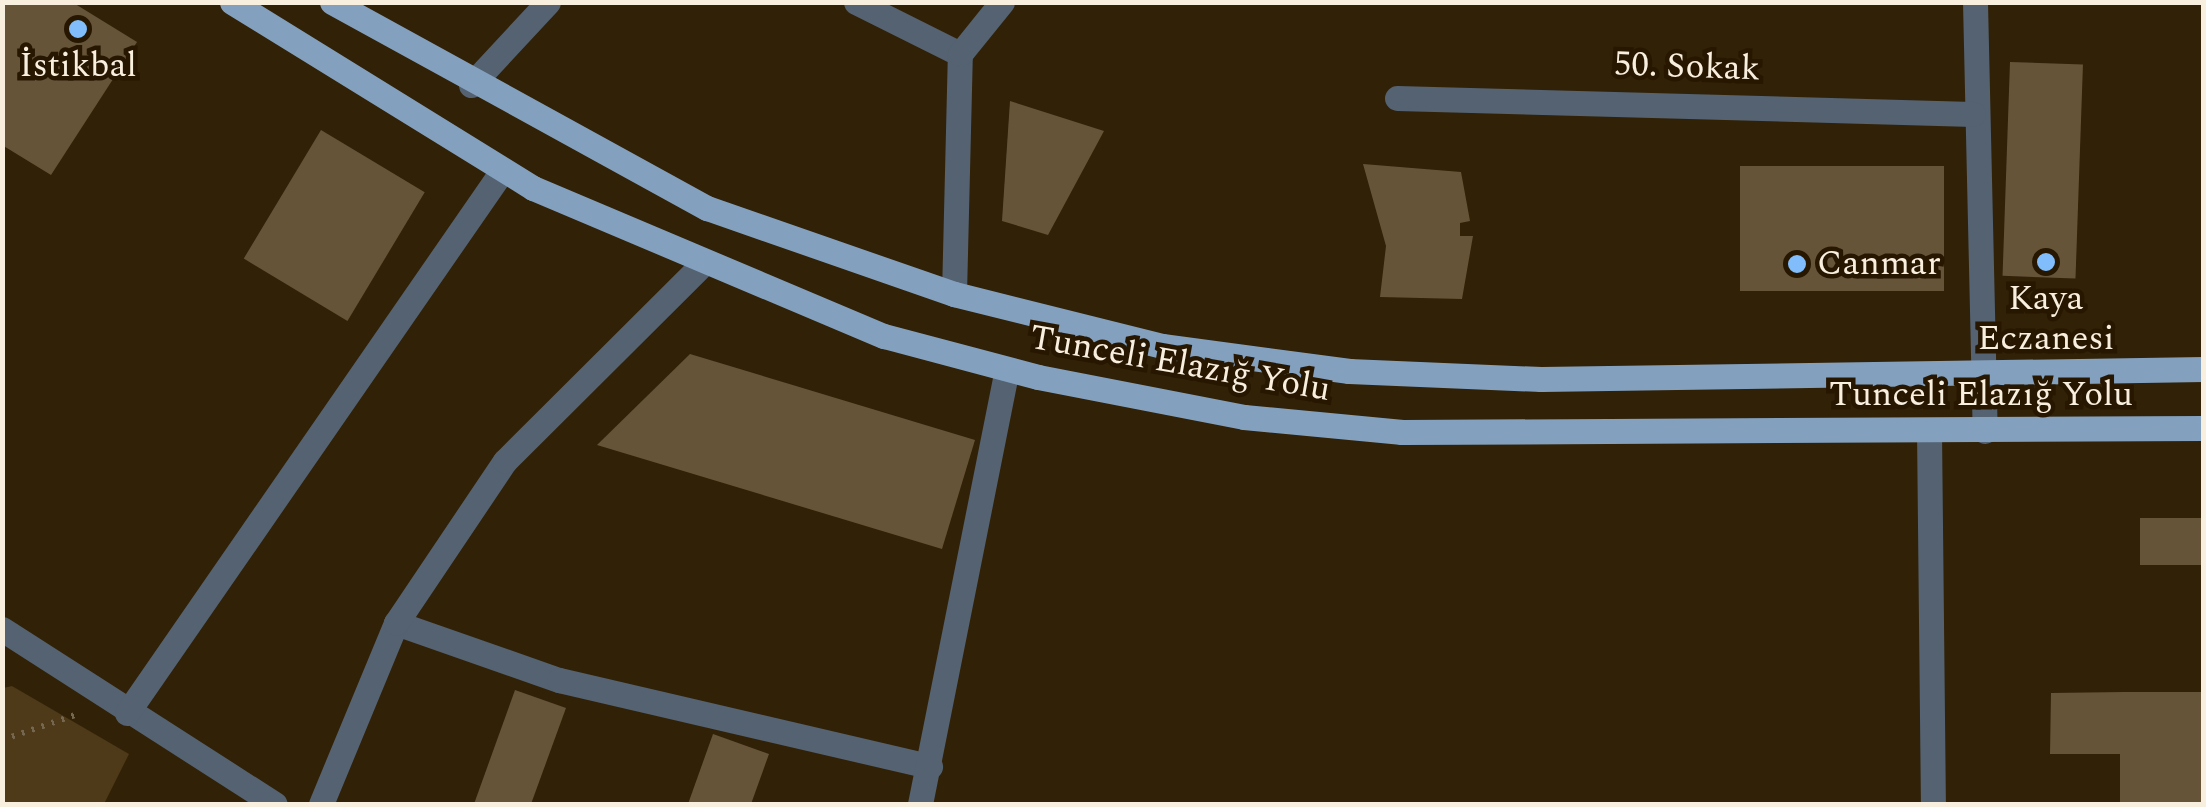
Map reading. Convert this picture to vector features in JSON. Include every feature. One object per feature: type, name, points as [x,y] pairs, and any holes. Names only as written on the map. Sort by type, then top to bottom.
[{"type":"main road","name":"Tunceli Elazığ Yolu","points":[[232,2],[502,171],[704,263],[884,336],[1008,370],[1244,417],[1402,432],[2204,428]]},
{"type":"main road","name":"Tunceli Elazığ Yolu","points":[[332,2],[471,85],[707,208],[954,294],[1162,346],[1349,370],[1542,379],[2204,369]]},
{"type":"street","points":[[471,85],[548,2]]},
{"type":"street","points":[[856,2],[960,54]]},
{"type":"street","points":[[954,294],[960,54],[1002,2]]},
{"type":"street","points":[[1975,2],[1974,114],[1985,431]]},
{"type":"street","name":"50. Sokak","points":[[1397,98],[1974,114]]},
{"type":"street","points":[[118,708],[502,171]]},
{"type":"street","points":[[321,804],[396,623],[505,461],[704,263]]},
{"type":"street","points":[[920,804],[1008,370]]},
{"type":"street","points":[[1930,430],[1933,804]]},
{"type":"street","points":[[396,623],[559,680],[930,766]]},
{"type":"street","points":[[2,629],[118,708],[275,804]]},
{"type":"path","points":[[2,740],[118,708]]},
{"type":"shaded area","points":[[12,686],[129,754],[104,804],[3,804],[3,688]]},
{"type":"building","points":[[2,2],[72,2],[137,42],[51,175],[2,145]]},
{"type":"building","points":[[2010,62],[2083,65],[2075,278],[2003,276]]},
{"type":"building","points":[[1010,101],[1104,131],[1048,235],[1002,221]]},
{"type":"building","points":[[321,130],[425,192],[347,321],[244,259]]},
{"type":"building","points":[[1363,164],[1461,172],[1470,221],[1460,223],[1460,236],[1473,236],[1462,299],[1380,297],[1386,246]]},
{"type":"building","points":[[1740,166],[1944,166],[1944,291],[1740,291]]},
{"type":"building","points":[[690,354],[975,440],[942,549],[597,445]]},
{"type":"building","points":[[2140,518],[2204,518],[2204,565],[2140,565]]},
{"type":"building","points":[[515,690],[566,708],[531,804],[474,804]]},
{"type":"building","points":[[2204,692],[2204,804],[2120,804],[2120,754],[2050,754],[2051,693]]},
{"type":"building","points":[[713,734],[769,754],[751,804],[688,804]]},
{"type":"place","name":"İstikbal","points":[[78,29]]},
{"type":"place","name":"Kaya Eczanesi","points":[[2046,262]]},
{"type":"place","name":"Canmar","points":[[1797,264]]}]
